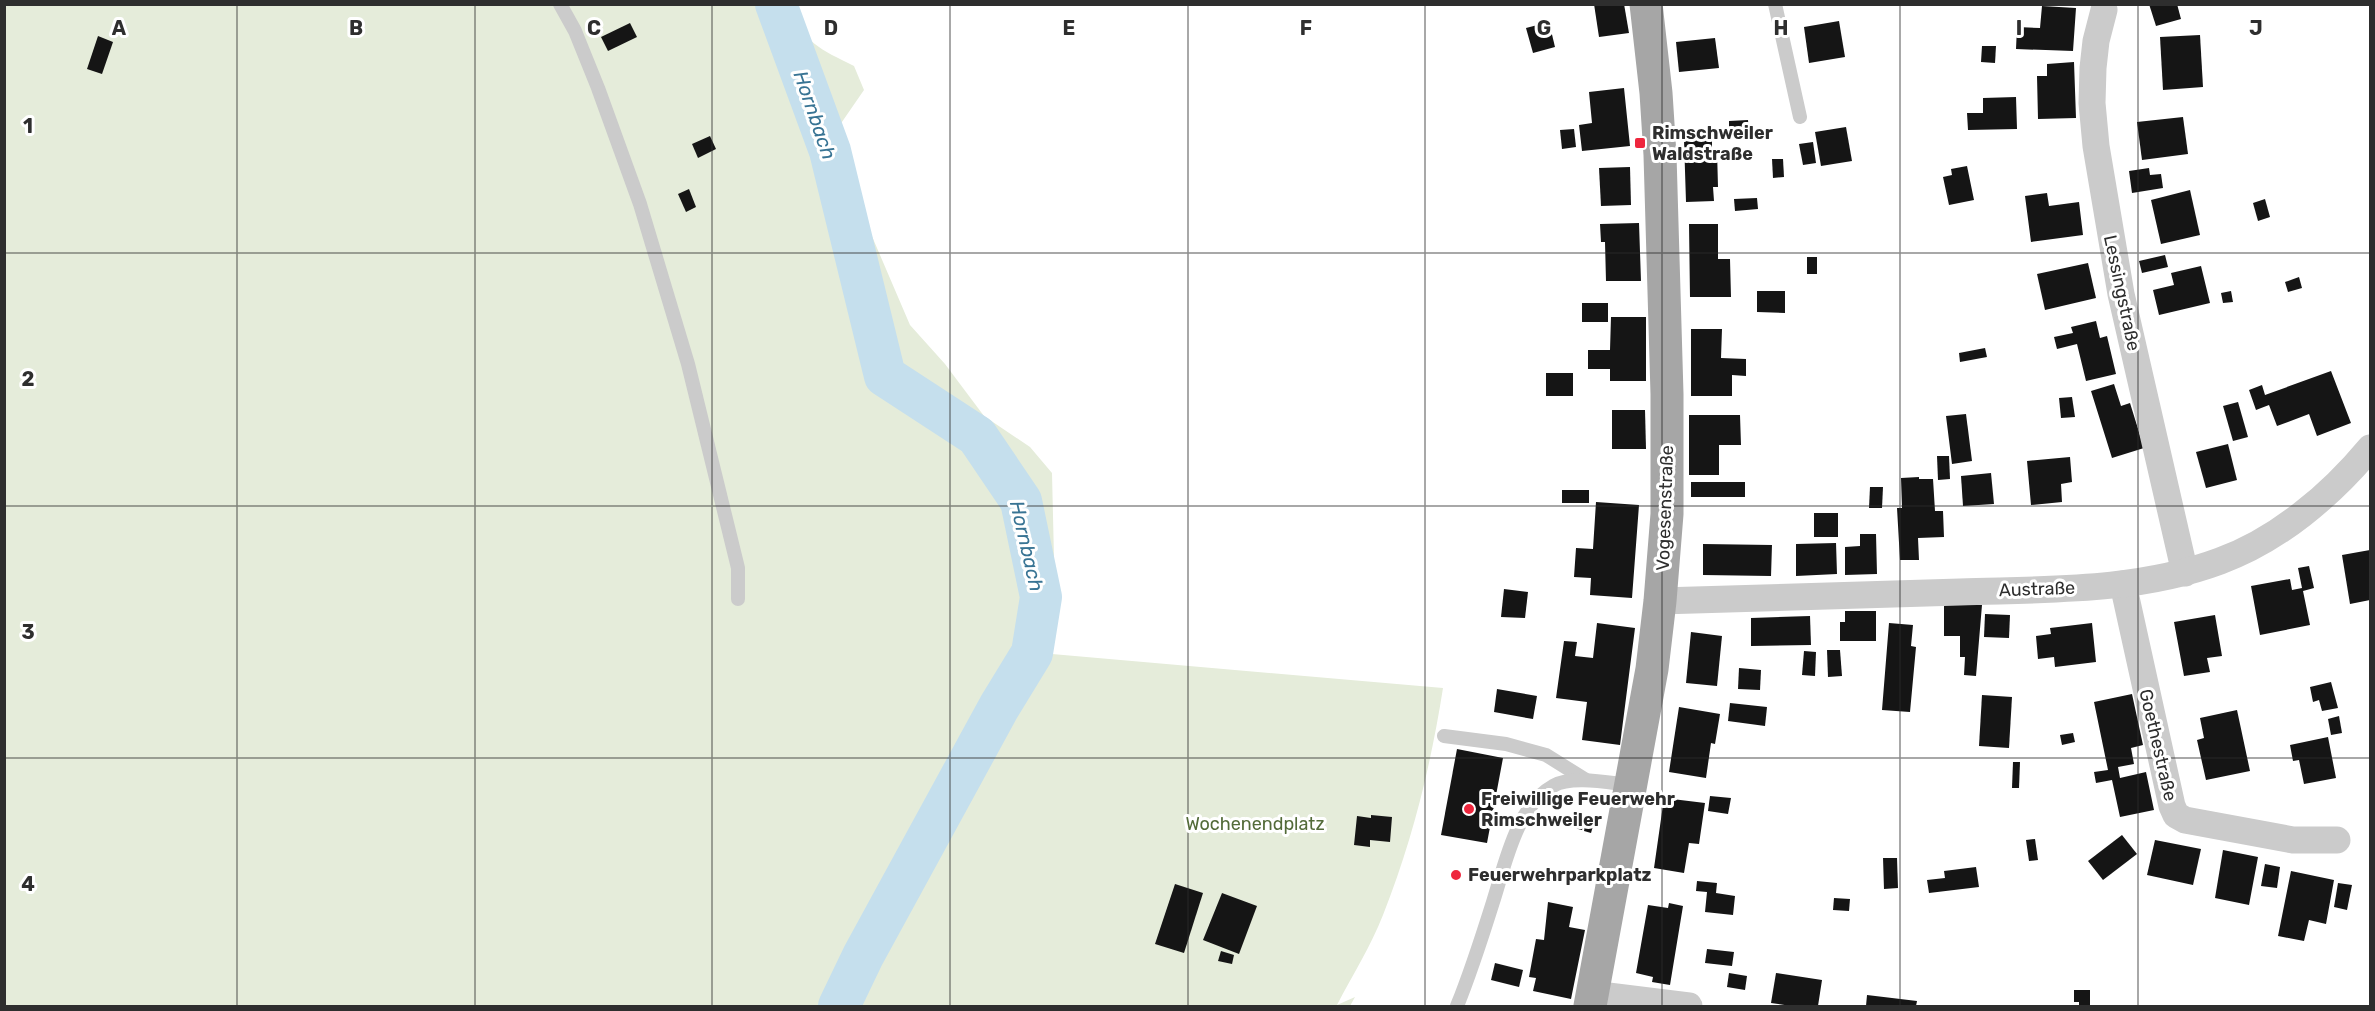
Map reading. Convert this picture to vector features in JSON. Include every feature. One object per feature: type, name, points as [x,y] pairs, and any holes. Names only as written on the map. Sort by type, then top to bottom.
[{"type":"main road","name":"Vogesenstraße","points":[[1591,1000],[1652,669],[1667,514],[1667,394],[1660,155],[1646,4]]},
{"type":"street","name":"Lessingstraße","points":[[2104,10],[2096,41],[2093,68],[2092,103],[2096,146],[2121,294],[2185,573]]},
{"type":"street","name":"Austraße","points":[[1660,602],[2068,588],[2123,584],[2185,573],[2222,561],[2258,543],[2304,513],[2370,448]]},
{"type":"street","name":"Goethestraße","points":[[2123,584],[2172,806],[2176,814],[2185,820],[2293,840],[2337,840]]},
{"type":"street","points":[[1591,1000],[1689,1006]]},
{"type":"lane","points":[[560,4],[575,32],[602,99],[640,204],[688,364],[738,568],[738,599]]},
{"type":"lane","points":[[1775,4],[1800,117]]},
{"type":"lane","points":[[1444,736],[1506,744],[1546,755],[1586,780]]},
{"type":"lane","points":[[1457,1006],[1467,983],[1512,841],[1523,816],[1554,785],[1586,780],[1630,785]]},
{"type":"green space","name":"Wochenendplatz","points":[[5,5],[791,5],[795,18],[807,36],[832,55],[854,66],[864,90],[835,132],[850,185],[910,325],[945,364],[984,416],[1030,447],[1052,473],[1055,601],[1052,654],[1443,688],[1433,746],[1403,860],[1378,927],[1337,1005],[1355,997],[1350,1006],[5,1006]]},
{"type":"building","points":[[1594,4],[1624,4],[1629,33],[1599,37]]},
{"type":"building","points":[[2149,4],[2177,4],[2181,19],[2156,26]]},
{"type":"building","points":[[2042,6],[2076,8],[2073,51],[2016,49],[2017,27],[2040,28]]},
{"type":"building","points":[[1839,21],[1845,57],[1809,63],[1804,27]]},
{"type":"building","points":[[1549,22],[1555,47],[1533,53],[1526,28]]},
{"type":"building","points":[[630,23],[637,37],[608,51],[601,37]]},
{"type":"building","points":[[2200,35],[2203,87],[2163,90],[2160,37]]},
{"type":"building","points":[[98,36],[113,42],[102,74],[87,69]]},
{"type":"building","points":[[1715,38],[1719,68],[1679,72],[1676,42]]},
{"type":"building","points":[[1982,46],[1996,46],[1995,63],[1981,62]]},
{"type":"building","points":[[2074,62],[2076,118],[2038,119],[2037,76],[2047,76],[2047,64]]},
{"type":"building","points":[[1624,88],[1630,146],[1582,151],[1579,125],[1592,123],[1589,92]]},
{"type":"building","points":[[2016,97],[2017,129],[1968,130],[1967,113],[1983,113],[1983,98]]},
{"type":"building","points":[[2183,117],[2188,154],[2142,160],[2137,122]]},
{"type":"building","points":[[1748,120],[1749,132],[1729,133],[1729,121]]},
{"type":"building","points":[[1846,127],[1852,161],[1821,166],[1815,132]]},
{"type":"building","points":[[1574,129],[1576,147],[1562,149],[1560,130]]},
{"type":"building","points":[[710,136],[716,149],[698,158],[692,144]]},
{"type":"building","points":[[1712,139],[1712,150],[1717,150],[1718,187],[1713,187],[1714,201],[1686,202],[1684,140]]},
{"type":"building","points":[[1813,142],[1816,163],[1803,165],[1799,144]]},
{"type":"building","points":[[1772,159],[1783,159],[1784,177],[1773,178]]},
{"type":"building","points":[[1967,166],[1974,200],[1949,205],[1943,177],[1952,175],[1951,169]]},
{"type":"building","points":[[1630,167],[1631,205],[1601,206],[1599,168]]},
{"type":"building","points":[[2149,168],[2150,175],[2161,174],[2163,188],[2132,193],[2129,171]]},
{"type":"building","points":[[689,189],[696,207],[686,212],[678,194]]},
{"type":"building","points":[[2190,190],[2200,235],[2161,244],[2151,200]]},
{"type":"building","points":[[2047,193],[2049,206],[2079,202],[2083,235],[2031,242],[2025,196]]},
{"type":"building","points":[[1757,198],[1758,209],[1735,211],[1734,199]]},
{"type":"building","points":[[2265,199],[2270,217],[2258,221],[2253,203]]},
{"type":"building","points":[[1639,223],[1641,281],[1606,281],[1605,242],[1601,242],[1600,224]]},
{"type":"building","points":[[1689,224],[1718,224],[1718,259],[1730,259],[1731,297],[1690,297]]},
{"type":"building","points":[[2165,255],[2168,267],[2142,273],[2139,261]]},
{"type":"building","points":[[1807,257],[1817,257],[1817,274],[1807,274]]},
{"type":"building","points":[[2088,263],[2096,298],[2045,310],[2037,274]]},
{"type":"building","points":[[2201,266],[2210,303],[2159,315],[2153,290],[2174,285],[2171,273]]},
{"type":"building","points":[[2299,277],[2302,288],[2288,292],[2285,282]]},
{"type":"building","points":[[1757,291],[1785,291],[1785,313],[1757,312]]},
{"type":"building","points":[[2231,291],[2233,302],[2223,303],[2221,293]]},
{"type":"building","points":[[1582,303],[1608,303],[1608,322],[1582,322]]},
{"type":"building","points":[[1611,317],[1646,317],[1646,381],[1610,381],[1610,369],[1588,369],[1588,350],[1610,350]]},
{"type":"building","points":[[2096,321],[2100,338],[2107,336],[2116,374],[2086,381],[2077,344],[2057,349],[2054,337],[2073,333],[2071,327]]},
{"type":"building","points":[[1691,329],[1722,329],[1721,358],[1746,359],[1746,376],[1732,375],[1732,396],[1691,396]]},
{"type":"building","points":[[1985,348],[1987,357],[1960,362],[1959,353]]},
{"type":"building","points":[[2331,371],[2351,423],[2317,436],[2309,414],[2277,426],[2269,405],[2256,410],[2249,390],[2262,385],[2265,395]]},
{"type":"building","points":[[1546,373],[1573,373],[1573,396],[1546,396]]},
{"type":"building","points":[[2114,384],[2121,406],[2130,403],[2144,448],[2112,458],[2091,391]]},
{"type":"building","points":[[2072,397],[2075,417],[2061,418],[2059,398]]},
{"type":"building","points":[[2238,402],[2248,437],[2233,441],[2223,406]]},
{"type":"building","points":[[1612,410],[1645,410],[1646,449],[1612,449]]},
{"type":"building","points":[[1966,414],[1972,461],[1952,464],[1946,416]]},
{"type":"building","points":[[1689,415],[1740,415],[1741,445],[1719,445],[1719,475],[1689,475]]},
{"type":"building","points":[[2228,444],[2237,480],[2206,488],[2196,452]]},
{"type":"building","points":[[1937,456],[1949,456],[1950,479],[1938,480]]},
{"type":"building","points":[[2070,457],[2072,482],[2061,484],[2062,502],[2031,505],[2027,461]]},
{"type":"building","points":[[1991,473],[1994,504],[1963,506],[1961,476]]},
{"type":"building","points":[[1919,477],[1919,479],[1933,479],[1935,511],[1943,511],[1944,537],[1918,538],[1919,560],[1900,560],[1897,508],[1902,508],[1901,478]]},
{"type":"building","points":[[1691,482],[1745,482],[1745,497],[1691,497]]},
{"type":"building","points":[[1870,487],[1883,487],[1882,508],[1869,508]]},
{"type":"building","points":[[1562,490],[1589,490],[1589,503],[1562,503]]},
{"type":"building","points":[[1596,502],[1639,505],[1632,598],[1590,595],[1591,578],[1574,577],[1576,548],[1593,549]]},
{"type":"building","points":[[1814,513],[1838,513],[1838,537],[1814,537]]},
{"type":"building","points":[[1860,534],[1876,534],[1877,574],[1845,575],[1845,547],[1860,546]]},
{"type":"building","points":[[1836,543],[1837,574],[1796,576],[1796,544]]},
{"type":"building","points":[[1703,544],[1772,545],[1771,576],[1703,575]]},
{"type":"building","points":[[2370,550],[2370,600],[2350,604],[2342,555]]},
{"type":"building","points":[[2309,566],[2314,588],[2303,591],[2310,625],[2260,635],[2251,586],[2290,579],[2292,590],[2302,588],[2298,568]]},
{"type":"building","points":[[1504,589],[1528,592],[1525,618],[1501,617]]},
{"type":"building","points":[[1944,605],[1982,605],[1976,676],[1964,675],[1965,657],[1960,657],[1960,636],[1944,636]]},
{"type":"building","points":[[1845,611],[1876,611],[1876,641],[1840,641],[1840,622],[1845,622]]},
{"type":"building","points":[[1985,614],[2010,615],[2009,638],[1984,637]]},
{"type":"building","points":[[2215,615],[2222,656],[2207,658],[2210,672],[2184,676],[2174,622]]},
{"type":"building","points":[[1810,616],[1811,645],[1751,646],[1751,618]]},
{"type":"building","points":[[1597,623],[1635,628],[1620,745],[1582,740],[1587,702],[1556,698],[1564,641],[1577,642],[1575,656],[1593,658]]},
{"type":"building","points":[[1889,623],[1913,625],[1911,646],[1916,647],[1910,712],[1882,710]]},
{"type":"building","points":[[2092,623],[2096,662],[2055,667],[2054,657],[2038,659],[2036,636],[2051,634],[2050,628]]},
{"type":"building","points":[[1691,632],[1722,636],[1717,686],[1686,683]]},
{"type":"building","points":[[1827,650],[1840,650],[1842,676],[1828,677]]},
{"type":"building","points":[[1804,651],[1816,652],[1815,676],[1802,675]]},
{"type":"building","points":[[1739,668],[1761,670],[1760,690],[1738,689]]},
{"type":"building","points":[[2331,682],[2338,708],[2322,711],[2319,700],[2313,702],[2310,687]]},
{"type":"building","points":[[1497,689],[1537,696],[1533,719],[1494,712]]},
{"type":"building","points":[[2132,694],[2143,745],[2131,748],[2134,764],[2118,767],[2120,778],[2146,772],[2154,810],[2120,817],[2112,780],[2096,783],[2094,772],[2108,770],[2094,702]]},
{"type":"building","points":[[1982,695],[2012,697],[2009,748],[1979,746]]},
{"type":"building","points":[[1730,703],[1767,707],[1765,726],[1728,721]]},
{"type":"building","points":[[1679,707],[1720,714],[1715,744],[1711,743],[1706,778],[1669,772]]},
{"type":"building","points":[[2237,710],[2250,771],[2206,780],[2197,740],[2204,738],[2200,718]]},
{"type":"building","points":[[2339,716],[2342,733],[2331,735],[2328,719]]},
{"type":"building","points":[[2073,733],[2075,742],[2062,745],[2060,735]]},
{"type":"building","points":[[2328,737],[2336,778],[2304,784],[2299,760],[2293,761],[2290,745]]},
{"type":"building","name":"Freiwillige Feuerwehr Rimschweiler","points":[[1457,749],[1503,758],[1487,843],[1441,835]]},
{"type":"building","points":[[2013,762],[2020,762],[2019,788],[2012,788]]},
{"type":"building","points":[[1710,796],[1731,798],[1728,814],[1708,811]]},
{"type":"building","points":[[1664,798],[1705,803],[1699,844],[1689,843],[1684,873],[1654,868]]},
{"type":"building","points":[[1574,814],[1586,817],[1582,830],[1570,827]]},
{"type":"building","points":[[1371,815],[1392,817],[1390,842],[1370,840],[1370,847],[1354,845],[1357,816],[1371,818]]},
{"type":"building","points":[[1587,817],[1595,819],[1591,833],[1584,831]]},
{"type":"building","points":[[2122,835],[2137,854],[2103,880],[2088,861]]},
{"type":"building","points":[[2035,839],[2038,860],[2029,861],[2026,840]]},
{"type":"building","points":[[2155,840],[2201,849],[2193,885],[2147,875]]},
{"type":"building","points":[[2223,850],[2258,857],[2249,905],[2215,898]]},
{"type":"building","points":[[1883,858],[1897,858],[1898,888],[1884,889]]},
{"type":"building","points":[[2265,864],[2280,867],[2277,888],[2261,886]]},
{"type":"building","points":[[1976,867],[1979,887],[1929,893],[1927,880],[1945,878],[1944,871]]},
{"type":"building","points":[[2291,871],[2334,880],[2326,924],[2309,920],[2304,941],[2278,936]]},
{"type":"building","points":[[1697,881],[1717,883],[1716,893],[1735,896],[1733,915],[1705,912],[1707,892],[1696,891]]},
{"type":"building","points":[[2338,883],[2352,885],[2347,910],[2334,907]]},
{"type":"building","points":[[1175,884],[1203,893],[1184,953],[1155,944]]},
{"type":"building","points":[[1222,893],[1257,906],[1239,954],[1203,940]]},
{"type":"building","points":[[1834,898],[1850,899],[1849,911],[1833,910]]},
{"type":"building","points":[[1548,902],[1573,907],[1569,927],[1585,930],[1571,999],[1533,991],[1536,978],[1529,977],[1536,939],[1544,940]]},
{"type":"building","points":[[1669,903],[1683,906],[1670,985],[1652,982],[1653,977],[1636,973],[1648,905],[1668,908]]},
{"type":"building","points":[[1707,949],[1734,952],[1732,966],[1705,963]]},
{"type":"building","points":[[1221,951],[1234,955],[1232,964],[1218,961]]},
{"type":"building","points":[[1495,963],[1523,970],[1519,987],[1491,980]]},
{"type":"building","points":[[1729,973],[1747,976],[1745,990],[1727,987]]},
{"type":"building","points":[[1776,973],[1822,980],[1818,1006],[1771,1003]]},
{"type":"building","points":[[2074,990],[2090,990],[2090,1006],[2079,1006],[2079,1002],[2074,1002]]},
{"type":"building","points":[[1867,995],[1917,1001],[1916,1006],[1866,1006]]},
{"type":"waterway","name":"Hornbach","points":[[776,4],[830,151],[885,376],[977,436],[1021,501],[1041,597],[1032,653],[999,707],[863,956],[839,1006]]},
{"type":"place","name":"Rimschweiler Waldstraße","points":[[1640,143]]},
{"type":"place","name":"Freiwillige Feuerwehr Rimschweiler","points":[[1469,809]]},
{"type":"place","name":"Feuerwehrparkplatz","points":[[1456,875]]}]
